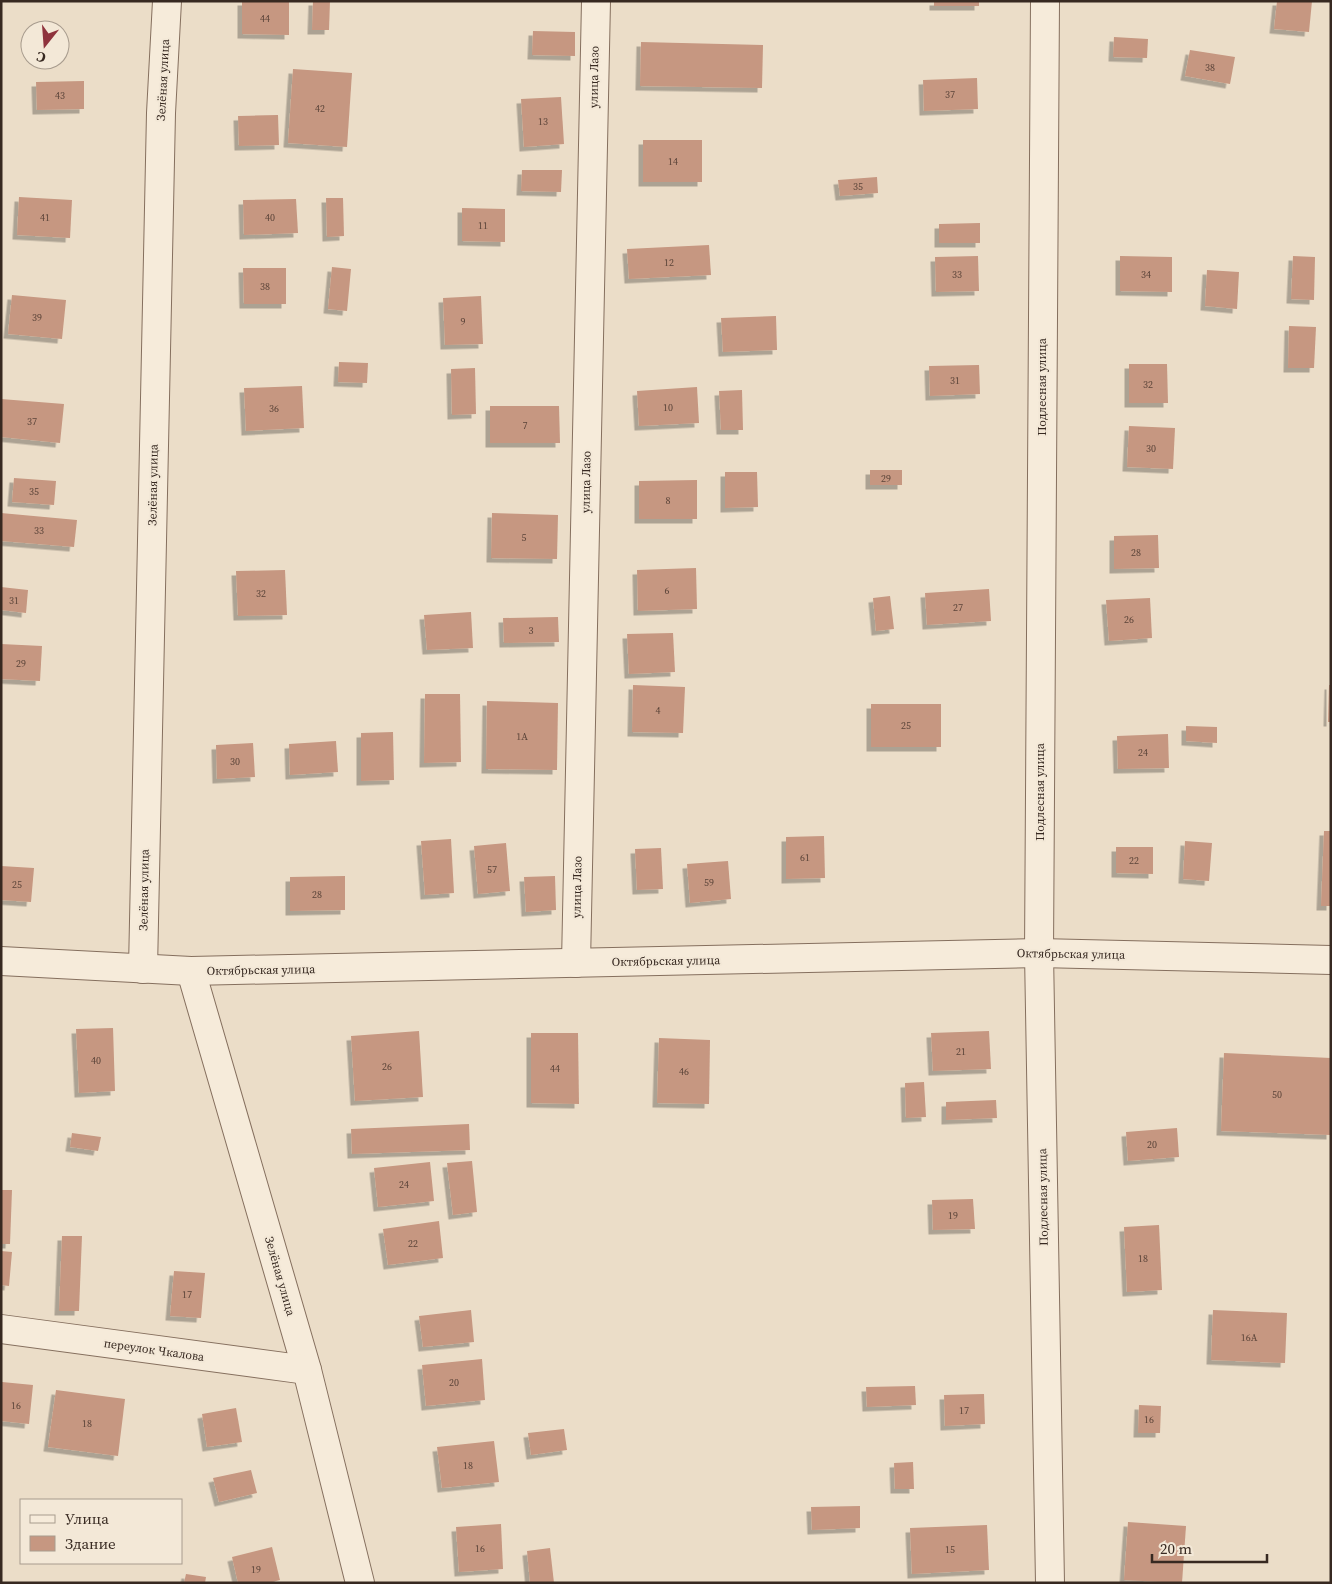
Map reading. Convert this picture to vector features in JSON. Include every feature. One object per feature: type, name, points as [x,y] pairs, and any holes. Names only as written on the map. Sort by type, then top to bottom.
[{"type":"street","name":"Зелёная улица","points":[[143,969],[160,143],[166,1]]},
{"type":"street","name":"улица Лазо","points":[[576,963],[596,1]]},
{"type":"street","name":"Подлесная улица","points":[[1045,1],[1039,953],[1050,1583]]},
{"type":"street","name":"Октябрьская улица","points":[[1,961],[191,971],[1039,953],[1331,960]]},
{"type":"street","name":"Зелёная улица","points":[[191,971],[307,1370],[360,1583]]},
{"type":"street","name":"переулок Чкалова","points":[[1,1330],[307,1370]]},
{"type":"building","points":[[242,1],[289,1],[289,35],[242,34]]},
{"type":"building","points":[[313,1],[330,1],[329,30],[312,30]]},
{"type":"building","points":[[934,1],[979,1],[979,6],[934,6]]},
{"type":"building","points":[[1277,1],[1312,1],[1309,32],[1274,29]]},
{"type":"building","points":[[533,31],[575,32],[575,56],[532,55]]},
{"type":"building","points":[[1114,37],[1148,39],[1147,58],[1113,57]]},
{"type":"building","points":[[641,42],[763,45],[762,88],[640,86]]},
{"type":"building","points":[[1190,50],[1235,57],[1230,84],[1185,76]]},
{"type":"building","points":[[293,69],[352,73],[347,147],[288,143]]},
{"type":"building","points":[[977,78],[978,109],[924,111],[923,80]]},
{"type":"building","points":[[84,81],[84,109],[37,110],[36,82]]},
{"type":"building","points":[[561,97],[564,144],[524,147],[521,99]]},
{"type":"building","points":[[278,115],[279,145],[239,146],[238,116]]},
{"type":"building","points":[[643,140],[702,140],[702,182],[643,182]]},
{"type":"building","points":[[522,170],[562,170],[561,192],[521,191]]},
{"type":"building","points":[[877,177],[878,193],[840,196],[838,180]]},
{"type":"building","points":[[19,197],[72,200],[70,238],[17,235]]},
{"type":"building","points":[[326,198],[343,198],[344,236],[327,237]]},
{"type":"building","points":[[296,199],[298,233],[244,235],[243,200]]},
{"type":"building","points":[[462,208],[505,209],[505,242],[462,241]]},
{"type":"building","points":[[980,223],[980,243],[939,243],[939,224]]},
{"type":"building","points":[[709,245],[711,275],[629,279],[627,249]]},
{"type":"building","points":[[978,256],[979,291],[936,292],[935,257]]},
{"type":"building","points":[[1120,256],[1172,257],[1172,292],[1120,291]]},
{"type":"building","points":[[1293,256],[1315,257],[1314,300],[1291,299]]},
{"type":"building","points":[[332,267],[351,269],[347,311],[328,309]]},
{"type":"building","points":[[243,268],[286,268],[286,304],[244,304]]},
{"type":"building","points":[[1207,270],[1239,272],[1237,309],[1205,306]]},
{"type":"building","points":[[12,295],[66,300],[62,339],[8,334]]},
{"type":"building","points":[[481,296],[483,344],[445,345],[443,298]]},
{"type":"building","points":[[776,316],[777,350],[723,352],[721,318]]},
{"type":"building","points":[[1289,326],[1316,327],[1314,368],[1288,368]]},
{"type":"building","points":[[339,362],[368,363],[367,383],[338,382]]},
{"type":"building","points":[[1129,364],[1167,364],[1168,403],[1129,403]]},
{"type":"building","points":[[979,365],[980,394],[930,396],[929,366]]},
{"type":"building","points":[[475,368],[476,414],[452,415],[451,369]]},
{"type":"building","points":[[302,386],[304,428],[246,431],[244,388]]},
{"type":"building","points":[[697,387],[699,423],[639,426],[637,391]]},
{"type":"building","points":[[742,390],[743,430],[721,430],[719,391]]},
{"type":"building","points":[[1,399],[64,404],[60,443],[1,437]]},
{"type":"building","points":[[490,406],[559,406],[560,443],[490,443]]},
{"type":"building","points":[[1129,426],[1175,428],[1173,469],[1127,467]]},
{"type":"building","points":[[870,470],[902,470],[902,485],[870,485]]},
{"type":"building","points":[[725,472],[757,472],[758,507],[725,508]]},
{"type":"building","points":[[14,478],[56,481],[54,505],[12,502]]},
{"type":"building","points":[[697,480],[697,519],[639,519],[639,481]]},
{"type":"building","points":[[1,513],[77,520],[74,547],[1,541]]},
{"type":"building","points":[[492,513],[558,515],[557,559],[491,558]]},
{"type":"building","points":[[1158,535],[1159,568],[1114,569],[1114,536]]},
{"type":"building","points":[[696,568],[697,609],[638,611],[637,570]]},
{"type":"building","points":[[285,570],[287,615],[238,616],[236,571]]},
{"type":"building","points":[[1,587],[28,590],[26,613],[1,610]]},
{"type":"building","points":[[989,589],[991,621],[927,625],[925,593]]},
{"type":"building","points":[[890,596],[894,629],[876,631],[873,598]]},
{"type":"building","points":[[1150,598],[1152,638],[1109,641],[1106,600]]},
{"type":"building","points":[[471,612],[473,648],[427,650],[424,615]]},
{"type":"building","points":[[558,617],[559,642],[504,643],[503,618]]},
{"type":"building","points":[[673,633],[675,672],[629,674],[627,634]]},
{"type":"building","points":[[1,644],[42,646],[40,681],[1,679]]},
{"type":"building","points":[[633,685],[685,687],[683,733],[632,732]]},
{"type":"building","points":[[1329,685],[1331,685],[1331,722],[1328,722]]},
{"type":"building","points":[[425,694],[460,694],[461,762],[424,763]]},
{"type":"building","points":[[487,701],[558,703],[557,770],[486,769]]},
{"type":"building","points":[[871,704],[941,704],[941,747],[871,747]]},
{"type":"building","points":[[1186,726],[1217,727],[1217,743],[1186,741]]},
{"type":"building","points":[[393,732],[394,780],[361,781],[361,733]]},
{"type":"building","points":[[1168,734],[1169,768],[1118,769],[1117,736]]},
{"type":"building","points":[[336,741],[338,772],[290,775],[289,744]]},
{"type":"building","points":[[253,743],[255,777],[217,779],[216,745]]},
{"type":"building","points":[[1324,831],[1331,831],[1331,906],[1321,906]]},
{"type":"building","points":[[824,836],[825,878],[786,879],[786,837]]},
{"type":"building","points":[[451,839],[454,893],[425,895],[421,841]]},
{"type":"building","points":[[1185,841],[1212,843],[1209,881],[1183,879]]},
{"type":"building","points":[[506,843],[510,891],[478,894],[474,846]]},
{"type":"building","points":[[1116,847],[1153,847],[1153,874],[1116,873]]},
{"type":"building","points":[[661,848],[663,889],[637,890],[635,849]]},
{"type":"building","points":[[728,861],[731,899],[690,903],[687,864]]},
{"type":"building","points":[[1,866],[34,868],[31,902],[1,900]]},
{"type":"building","points":[[345,876],[345,910],[290,911],[290,877]]},
{"type":"building","points":[[555,876],[556,910],[526,912],[524,877]]},
{"type":"building","points":[[113,1028],[115,1091],[79,1093],[76,1029]]},
{"type":"building","points":[[419,1031],[423,1097],[355,1101],[351,1036]]},
{"type":"building","points":[[989,1031],[991,1069],[933,1071],[931,1033]]},
{"type":"building","points":[[531,1033],[578,1033],[579,1104],[531,1103]]},
{"type":"building","points":[[659,1038],[710,1040],[709,1104],[657,1103]]},
{"type":"building","points":[[1224,1053],[1331,1058],[1331,1135],[1221,1131]]},
{"type":"building","points":[[924,1082],[926,1117],[906,1118],[905,1083]]},
{"type":"building","points":[[996,1100],[997,1118],[946,1120],[946,1102]]},
{"type":"building","points":[[469,1124],[470,1150],[352,1154],[351,1129]]},
{"type":"building","points":[[1177,1128],[1179,1157],[1128,1161],[1126,1132]]},
{"type":"building","points":[[72,1133],[101,1137],[98,1151],[70,1147]]},
{"type":"building","points":[[472,1161],[477,1212],[453,1215],[447,1163]]},
{"type":"building","points":[[430,1162],[434,1201],[378,1207],[374,1168]]},
{"type":"building","points":[[1,1190],[12,1190],[10,1244],[1,1244]]},
{"type":"building","points":[[973,1199],[975,1229],[933,1230],[932,1200]]},
{"type":"building","points":[[439,1221],[443,1258],[388,1265],[383,1229]]},
{"type":"building","points":[[1159,1225],[1162,1290],[1127,1292],[1124,1227]]},
{"type":"building","points":[[62,1236],[82,1236],[79,1311],[59,1311]]},
{"type":"building","points":[[1,1251],[12,1252],[9,1286],[1,1285]]},
{"type":"building","points":[[174,1271],[205,1273],[201,1318],[170,1316]]},
{"type":"building","points":[[471,1310],[474,1342],[423,1347],[419,1316]]},
{"type":"building","points":[[1213,1310],[1287,1313],[1285,1363],[1211,1360]]},
{"type":"building","points":[[482,1359],[485,1400],[426,1406],[422,1365]]},
{"type":"building","points":[[2,1382],[33,1385],[29,1424],[1,1421]]},
{"type":"building","points":[[915,1386],[916,1405],[867,1407],[866,1387]]},
{"type":"building","points":[[56,1390],[125,1399],[118,1456],[48,1447]]},
{"type":"building","points":[[984,1394],[985,1424],[945,1426],[944,1395]]},
{"type":"building","points":[[1139,1405],[1161,1406],[1160,1433],[1138,1433]]},
{"type":"building","points":[[236,1408],[242,1442],[207,1447],[202,1414]]},
{"type":"building","points":[[564,1429],[567,1450],[531,1455],[528,1433]]},
{"type":"building","points":[[494,1441],[499,1482],[442,1488],[437,1447]]},
{"type":"building","points":[[913,1462],[914,1489],[895,1489],[894,1463]]},
{"type":"building","points":[[251,1470],[257,1493],[219,1502],[213,1478]]},
{"type":"building","points":[[860,1506],[860,1528],[812,1530],[811,1507]]},
{"type":"building","points":[[1128,1522],[1186,1526],[1182,1583],[1124,1580]]},
{"type":"building","points":[[501,1524],[503,1569],[459,1572],[456,1527]]},
{"type":"building","points":[[987,1525],[989,1570],[912,1574],[910,1528]]},
{"type":"building","points":[[272,1547],[280,1580],[268,1583],[238,1583],[232,1557]]},
{"type":"building","points":[[550,1548],[554,1583],[530,1583],[527,1551]]},
{"type":"building","points":[[186,1574],[206,1577],[205,1583],[184,1583]]}]
